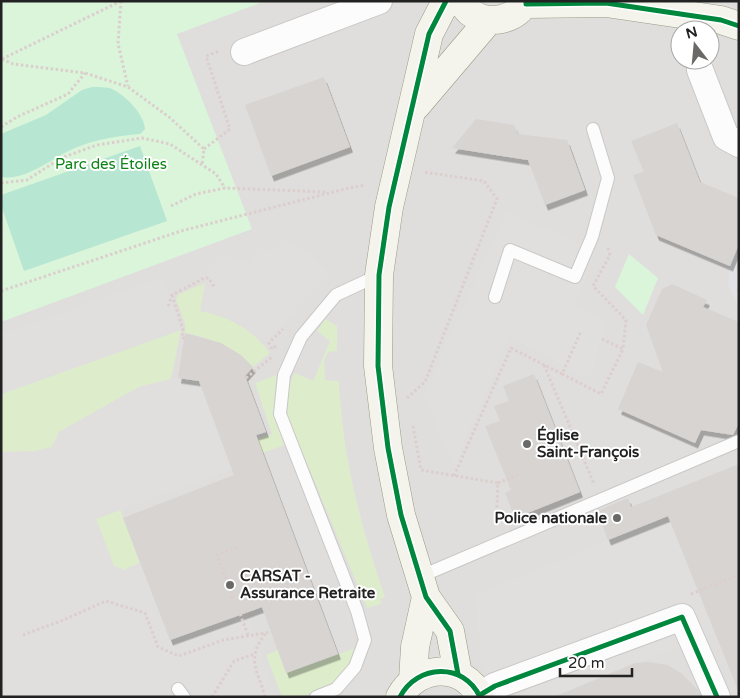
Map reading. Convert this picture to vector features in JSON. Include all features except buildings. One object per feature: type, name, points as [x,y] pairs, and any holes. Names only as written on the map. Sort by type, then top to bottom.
[{"type":"street","points":[[244,52],[379,1]]},
{"type":"street","points":[[446,1],[429,34],[389,207],[379,275],[378,366],[388,448],[401,515],[422,587],[450,631],[458,674]]},
{"type":"street","points":[[461,1],[472,14],[489,20],[508,18],[526,2],[604,2],[721,20],[739,26]]},
{"type":"street","points":[[413,109],[489,20]]},
{"type":"street","points":[[700,70],[726,137],[739,144]]},
{"type":"street","points":[[406,688],[415,647],[422,587]]},
{"type":"street","points":[[406,688],[435,671],[458,674],[475,686],[480,696],[495,686],[682,617],[716,697]]},
{"type":"lane","points":[[494,297],[510,250],[575,277],[592,237],[608,178],[593,129]]},
{"type":"lane","points":[[316,697],[336,689],[355,667],[365,640],[357,611],[280,414],[284,375],[301,337],[336,295],[379,275]]},
{"type":"lane","points":[[422,587],[495,544],[739,440]]},
{"type":"path","points":[[2,59],[121,1],[118,44],[128,87]]},
{"type":"path","points":[[202,165],[204,149],[230,128],[206,56]]},
{"type":"path","points":[[2,59],[13,64],[84,73],[128,87],[169,117],[204,149]]},
{"type":"path","points":[[1,127],[68,94],[84,73]]},
{"type":"path","points":[[1,183],[27,180],[62,158],[96,145],[142,138],[170,144],[216,174],[225,188]]},
{"type":"path","points":[[409,407],[407,398],[424,382],[498,199],[484,181],[424,172]]},
{"type":"path","points":[[1,291],[181,231],[366,185]]},
{"type":"path","points":[[171,206],[196,194],[225,188],[332,192]]},
{"type":"path","points":[[454,476],[511,348],[601,394],[623,349],[626,320],[593,286],[610,255],[608,248]]},
{"type":"path","points":[[168,306],[172,295],[204,278],[209,278],[214,287]]},
{"type":"path","points":[[172,295],[183,329],[182,338],[184,338]]},
{"type":"path","points":[[282,342],[272,349],[269,343],[288,326]]},
{"type":"path","points":[[562,374],[581,331]]},
{"type":"path","points":[[602,339],[623,349]]},
{"type":"path","points":[[246,378],[278,351]]},
{"type":"path","points":[[544,365],[600,499]]},
{"type":"path","points":[[413,424],[421,470],[498,483],[518,475]]},
{"type":"path","points":[[495,544],[498,483]]},
{"type":"path","points":[[234,598],[217,555],[237,547]]},
{"type":"path","points":[[686,596],[739,575]]},
{"type":"path","points":[[23,634],[62,621],[106,601],[145,613],[158,647],[179,656],[223,640],[271,632]]},
{"type":"path","points":[[240,614],[248,635]]},
{"type":"path","points":[[265,697],[253,662],[254,654],[266,633]]},
{"type":"path","points":[[212,697],[234,661],[254,654]]},
{"type":"shaded area","points":[[1,1],[739,1],[739,697],[1,697]]},
{"type":"shaded area","points":[[506,212],[597,251],[575,305],[606,320],[590,380],[509,336],[454,466],[424,395]]},
{"type":"shaded area","points":[[281,238],[308,253],[330,274],[264,344],[237,322],[223,316],[200,311],[208,269],[222,255],[250,264],[259,246],[274,253]]},
{"type":"shaded area","points":[[739,244],[739,308],[728,285],[730,266]]},
{"type":"shaded area","points":[[163,277],[181,330],[1,394],[1,334]]},
{"type":"shaded area","points":[[178,378],[199,381],[233,469],[96,519],[114,566],[124,570],[140,563],[170,640],[247,612],[275,697],[1,697],[1,452],[35,451],[52,447],[59,432],[139,387]]},
{"type":"shaded area","points":[[666,513],[715,633],[551,697],[496,697],[481,663],[476,594],[639,528]]},
{"type":"green space","name":"Parc des Étoiles","points":[[1,1],[265,1],[177,34],[252,229],[1,322]]},
{"type":"green space","points":[[92,87],[110,88],[123,96],[138,112],[145,129],[140,134],[91,142],[67,152],[30,172],[11,177],[1,177],[1,134],[46,115],[82,90]]},
{"type":"green space","points":[[140,146],[167,221],[24,271],[1,205],[1,195]]},
{"type":"green space","points":[[629,254],[658,278],[643,315],[615,287]]},
{"type":"green space","points":[[205,283],[201,311],[240,325],[256,337],[270,353],[253,367],[238,354],[222,345],[185,333],[185,324],[176,299],[179,294]]},
{"type":"green space","points":[[325,319],[337,326],[337,351],[328,352],[324,361],[325,380],[339,381],[344,436],[354,491],[368,545],[385,597],[380,599],[381,604],[367,608],[287,415],[289,385],[295,373],[313,381],[330,341],[317,331]]},
{"type":"green space","points":[[181,330],[171,379],[139,387],[59,432],[52,447],[1,484],[1,394]]},
{"type":"green space","points":[[277,375],[276,411],[285,445],[251,457],[249,442],[272,434],[255,383]]},
{"type":"green space","points":[[120,509],[140,563],[124,570],[114,566],[96,519]]},
{"type":"green space","points":[[358,647],[338,679],[320,691],[296,696],[282,697],[266,655],[278,650],[287,673]]},
{"type":"cycle path","points":[[446,1],[429,34],[389,207],[379,275],[378,366],[388,448],[401,515],[426,597],[450,631],[458,674]]},
{"type":"cycle path","points":[[526,1],[526,4],[606,3],[721,20],[739,26]]},
{"type":"cycle path","points":[[480,695],[495,686],[682,617],[717,697]]},
{"type":"cycle path","points":[[400,697],[417,678],[429,673],[440,672],[452,673],[463,678],[473,686],[480,697]]},
{"type":"place","name":"Église Saint-François","points":[[527,444]]},
{"type":"place","name":"Police nationale","points":[[617,518]]},
{"type":"place","name":"CARSAT - Assurance Retraite","points":[[230,585]]}]
